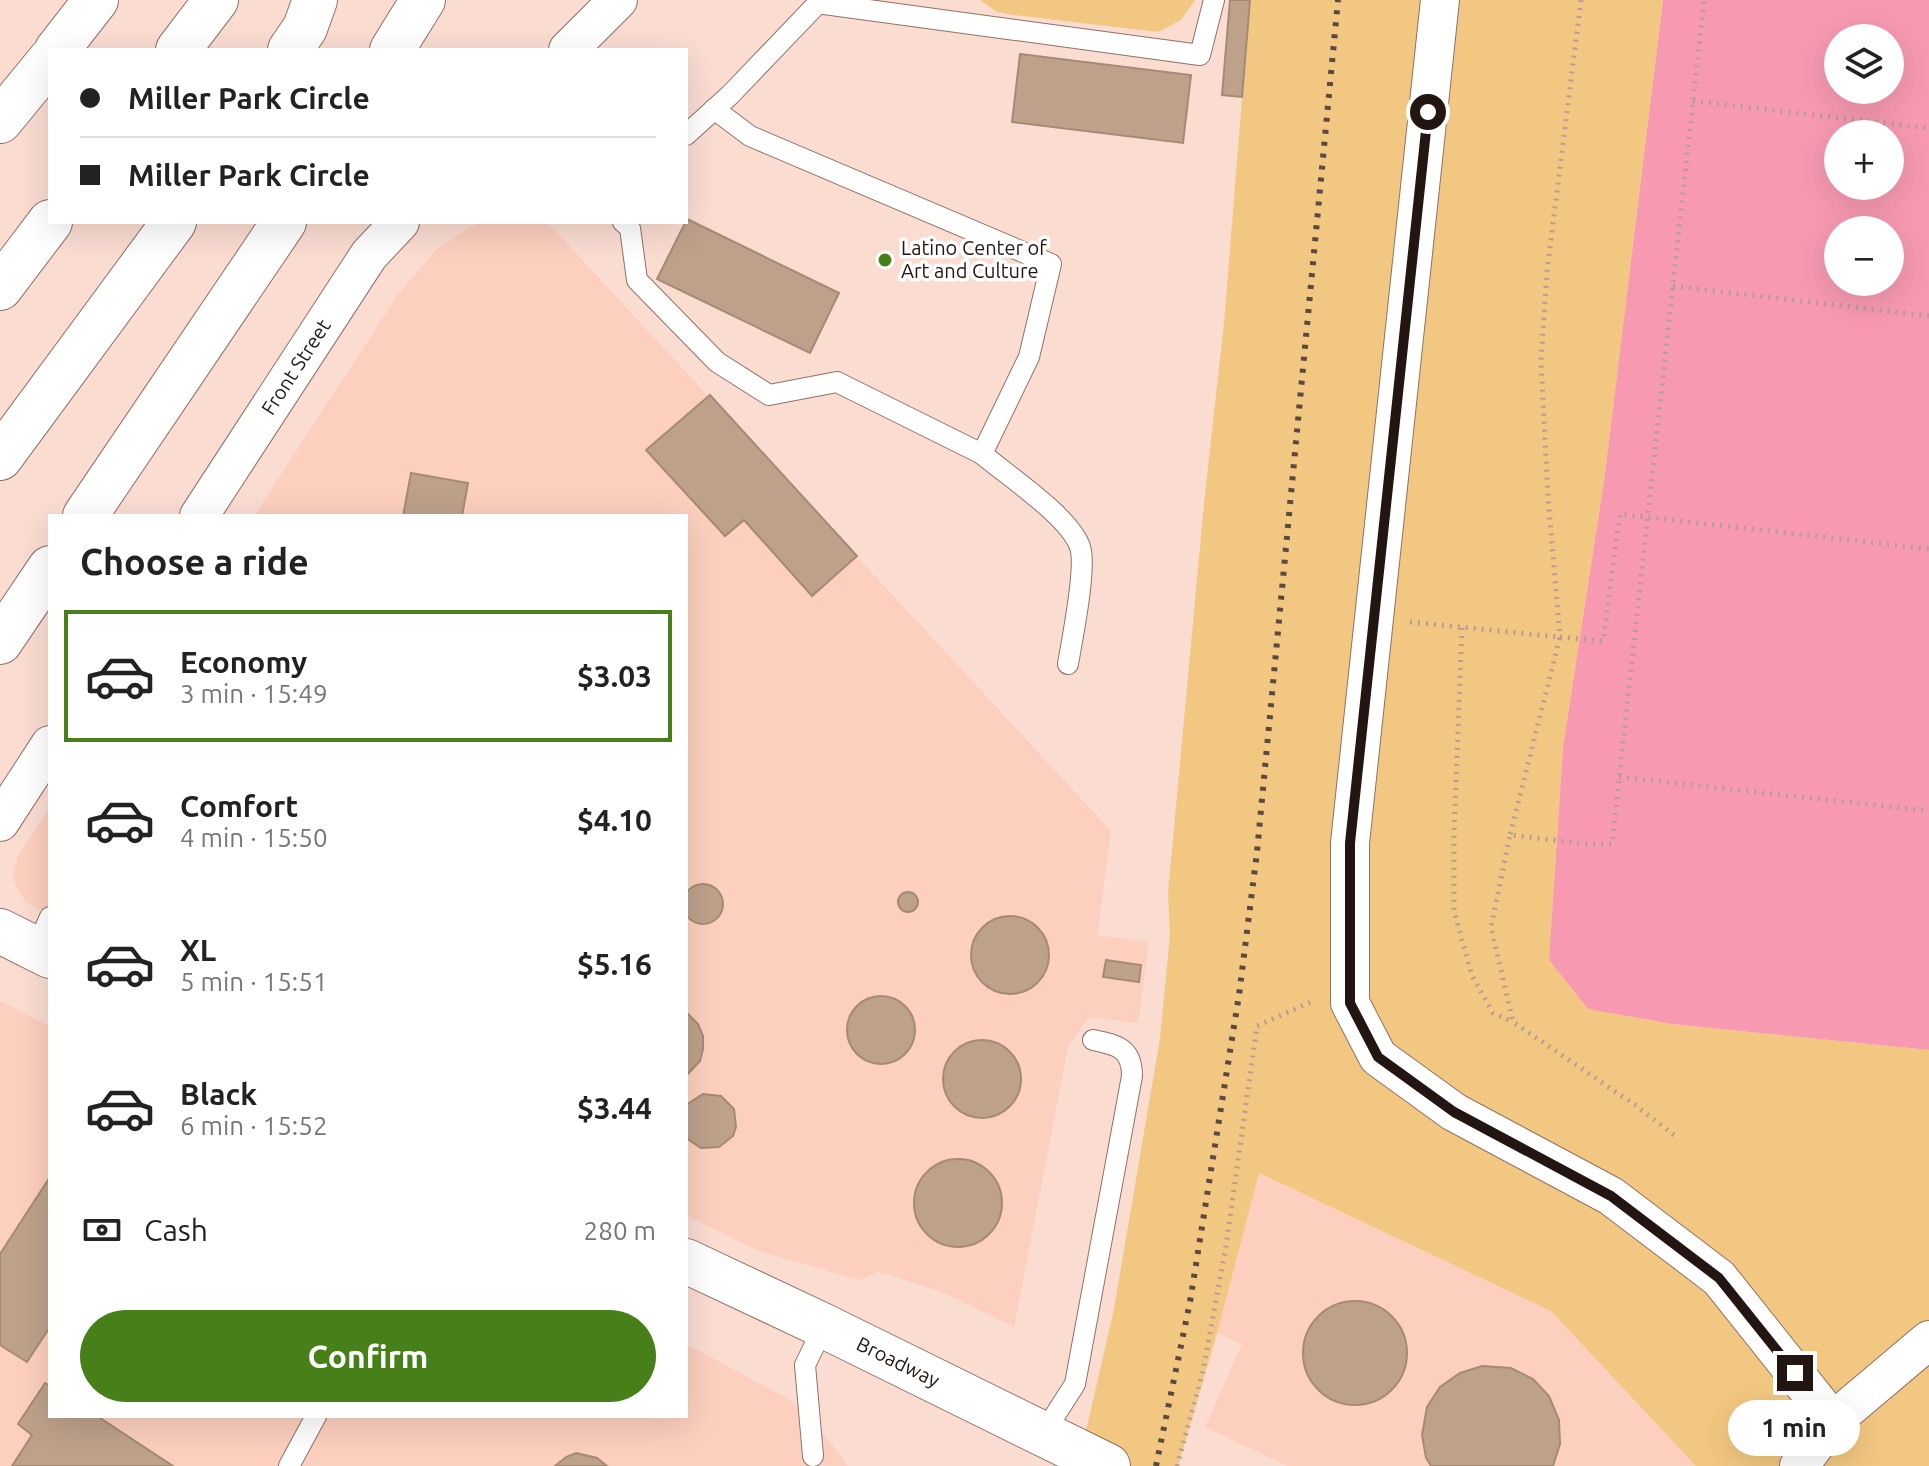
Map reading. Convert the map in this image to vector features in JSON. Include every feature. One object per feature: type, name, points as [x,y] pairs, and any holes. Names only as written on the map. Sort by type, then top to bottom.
[{"type":"main road","points":[[59,48],[96,0]]},
{"type":"main road","points":[[180,48],[216,0]]},
{"type":"main road","points":[[291,48],[305,28],[315,0]]},
{"type":"main road","points":[[393,48],[423,0]]},
{"type":"main road","points":[[0,121],[48,62]]},
{"type":"main road","points":[[0,288],[48,224]]},
{"type":"main road","points":[[0,458],[173,224]]},
{"type":"main road","points":[[86,514],[283,224]]},
{"type":"main road","points":[[0,642],[48,571]]},
{"type":"main road","name":"Broadway","points":[[688,1262],[1108,1466]]},
{"type":"street","points":[[570,48],[618,0]]},
{"type":"street","points":[[1440,0],[1350,843],[1350,1003],[1378,1057],[1454,1112],[1611,1196],[1719,1278],[1833,1421]]},
{"type":"street","name":"Front Street","points":[[200,514],[369,255],[398,224]]},
{"type":"street","points":[[0,822],[48,748]]},
{"type":"street","points":[[1799,1466],[1833,1421],[1929,1340]]},
{"type":"lane","points":[[688,133],[819,2],[1200,55],[1214,0]]},
{"type":"lane","points":[[714,109],[750,136],[1051,264],[1029,357],[982,454]]},
{"type":"lane","points":[[625,224],[630,228],[637,280],[717,362],[769,395],[837,382],[982,454],[1070,527],[1082,550],[1079,599],[1068,664]]},
{"type":"lane","points":[[1043,1434],[1075,1384],[1132,1076],[1129,1055],[1124,1049],[1093,1040]]},
{"type":"lane","points":[[813,1456],[805,1365],[824,1326]]},
{"type":"lane","points":[[289,1466],[315,1418]]},
{"type":"path","points":[[1513,1022],[1491,927],[1510,835],[1560,637],[1550,527],[1541,361],[1547,272],[1581,0]]},
{"type":"path","points":[[1510,835],[1612,844],[1704,0]]},
{"type":"path","points":[[1693,101],[1929,128]]},
{"type":"path","points":[[1673,286],[1929,316]]},
{"type":"path","points":[[1438,626],[1603,641],[1620,514],[1929,549]]},
{"type":"path","points":[[1462,628],[1454,911],[1472,976],[1493,1013],[1513,1022],[1674,1135]]},
{"type":"path","points":[[1619,777],[1929,811]]},
{"type":"path","points":[[1177,1466],[1203,1371],[1226,1246],[1257,1026],[1350,984]]},
{"type":"shaded area","points":[[980,0],[1195,0],[1181,20],[1158,32],[1013,15],[997,12]]},
{"type":"shaded area","points":[[1250,0],[1663,0],[1604,481],[1563,747],[1549,960],[1588,1009],[1672,1024],[1929,1050],[1929,1466],[1696,1466],[1551,1311],[1259,1173],[1178,1466],[1057,1466],[1086,1431],[1114,1309],[1160,1038],[1170,935],[1168,893],[1224,323]]},
{"type":"shaded area","points":[[1663,0],[1929,0],[1929,1050],[1672,1024],[1588,1009],[1549,960],[1563,747],[1604,481]]},
{"type":"shaded area","points":[[476,224],[549,224],[1111,831],[1097,935],[1149,942],[1138,1023],[1089,1017],[1068,1046],[1014,1327],[940,1291],[878,1272],[860,1280],[759,1251],[688,1216],[688,514],[255,514],[399,293],[437,249]]},
{"type":"shaded area","points":[[48,810],[48,913],[26,902],[16,887],[13,873],[18,856]]},
{"type":"shaded area","points":[[0,1001],[48,1025],[48,1418],[688,1418],[688,1345],[787,1398],[817,1425],[848,1466],[0,1466]]},
{"type":"shaded area","points":[[1258,1173],[1551,1311],[1696,1466],[1288,1466],[1205,1427],[1242,1344],[1217,1333]]},
{"type":"building","points":[[1230,0],[1250,0],[1242,97],[1222,95]]},
{"type":"building","points":[[1020,54],[1191,75],[1183,143],[1012,122]]},
{"type":"building","points":[[688,219],[839,293],[810,353],[657,279]]},
{"type":"building","points":[[710,395],[857,556],[812,596],[744,520],[725,536],[646,450]]},
{"type":"building","points":[[411,473],[468,483],[462,514],[403,514]]},
{"type":"building","points":[[695,886],[711,886],[721,896],[721,912],[711,922],[703,924],[688,916],[688,892]]},
{"type":"building","points":[[908,892],[915,895],[918,902],[915,909],[908,912],[901,909],[898,902],[901,895]]},
{"type":"building","points":[[1010,916],[1025,919],[1037,928],[1046,940],[1049,955],[1046,970],[1037,982],[1025,991],[1010,994],[995,991],[983,982],[974,970],[971,955],[974,940],[983,928],[995,919]]},
{"type":"building","points":[[1106,960],[1141,965],[1139,982],[1103,977]]},
{"type":"building","points":[[874,996],[888,996],[900,1001],[910,1011],[915,1030],[910,1049],[900,1059],[888,1064],[874,1064],[862,1059],[852,1049],[847,1037],[847,1023],[852,1011],[862,1001]]},
{"type":"building","points":[[688,1014],[698,1024],[703,1036],[700,1061],[688,1074]]},
{"type":"building","points":[[982,1040],[997,1043],[1014,1057],[1021,1079],[1018,1094],[1004,1111],[982,1118],[967,1115],[950,1101],[943,1079],[946,1064],[960,1047]]},
{"type":"building","points":[[703,1094],[721,1096],[734,1109],[736,1127],[733,1136],[719,1147],[701,1148],[688,1139],[688,1104]]},
{"type":"building","points":[[958,1159],[975,1163],[989,1172],[998,1186],[1002,1203],[998,1220],[989,1234],[975,1243],[958,1247],[941,1243],[927,1234],[918,1220],[914,1203],[918,1186],[927,1172],[941,1163]]},
{"type":"building","points":[[48,1180],[48,1330],[27,1362],[0,1345],[0,1254]]},
{"type":"building","points":[[1355,1301],[1375,1305],[1392,1316],[1403,1333],[1407,1353],[1403,1373],[1392,1390],[1375,1401],[1355,1405],[1335,1401],[1318,1390],[1307,1373],[1303,1353],[1307,1333],[1318,1316],[1335,1305]]},
{"type":"building","points":[[1482,1366],[1511,1368],[1533,1379],[1549,1396],[1559,1420],[1560,1444],[1553,1466],[1431,1466],[1426,1458],[1422,1435],[1427,1407],[1440,1387],[1460,1373]]},
{"type":"building","points":[[45,1383],[48,1385],[48,1418],[100,1418],[173,1466],[12,1466],[32,1435],[18,1424]]},
{"type":"building","points":[[576,1453],[597,1458],[607,1466],[555,1466]]},
{"type":"railway","points":[[1156,1466],[1190,1302],[1239,995],[1257,852],[1338,0]]},
{"type":"place","name":"Latino Center of Art and Culture","points":[[885,260]]},
{"type":"route","points":[[1428,112],[1350,843],[1350,1003],[1378,1057],[1454,1112],[1611,1196],[1719,1278],[1795,1373]]}]
